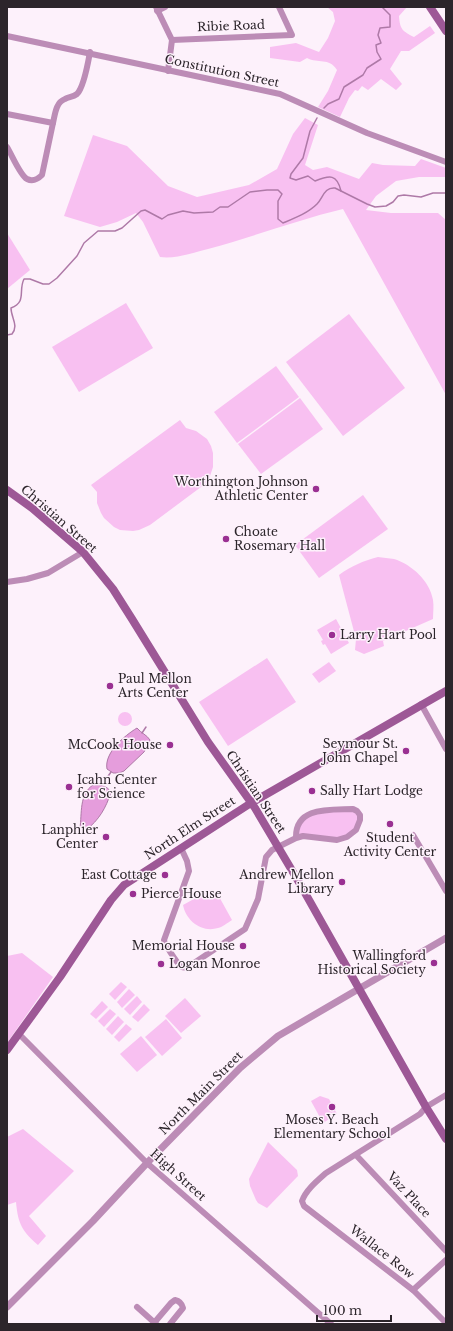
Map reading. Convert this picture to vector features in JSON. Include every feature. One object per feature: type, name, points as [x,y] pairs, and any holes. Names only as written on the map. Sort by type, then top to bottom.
[{"type":"main road","points":[[430,7],[446,31]]},
{"type":"main road","name":"Christian Street","points":[[7,490],[32,508],[83,552],[113,589],[208,742],[251,803],[278,846],[426,1107],[446,1139]]},
{"type":"main road","name":"North Elm Street","points":[[7,1050],[60,977],[116,893],[124,885],[251,803],[446,691]]},
{"type":"street","points":[[164,7],[156,9],[172,40],[168,71]]},
{"type":"street","name":"Ribie Road","points":[[172,40],[292,35],[279,7]]},
{"type":"street","name":"Constitution Street","points":[[7,36],[90,52],[168,71],[280,94],[367,133],[446,162]]},
{"type":"street","points":[[7,147],[23,175],[27,179],[37,179],[42,176],[57,106],[64,99],[72,97],[80,89],[90,52]]},
{"type":"street","points":[[7,114],[53,123]]},
{"type":"street","points":[[7,582],[27,579],[48,573],[83,552]]},
{"type":"street","points":[[421,704],[446,748]]},
{"type":"street","points":[[181,848],[187,861],[189,871],[164,940],[165,944],[179,964],[185,968],[245,929],[258,898],[266,857],[272,850],[303,836],[337,840],[343,839],[356,830],[360,820],[360,815],[353,809],[320,810],[300,821],[297,827],[296,838]]},
{"type":"street","points":[[413,835],[446,891]]},
{"type":"street","name":"North Main Street","points":[[7,1307],[93,1221],[147,1163],[240,1068],[256,1054],[278,1036],[446,938]]},
{"type":"street","name":"High Street","points":[[19,1034],[147,1163],[331,1324]]},
{"type":"street","points":[[356,1155],[420,1114],[426,1107],[446,1095]]},
{"type":"street","name":"Wallace Row","points":[[356,1155],[326,1173],[315,1182],[303,1197],[302,1201],[304,1206],[413,1290],[446,1323]]},
{"type":"street","name":"Vaz Place","points":[[356,1155],[446,1251]]},
{"type":"street","points":[[413,1290],[446,1260]]},
{"type":"street","points":[[137,1307],[155,1323],[171,1303],[175,1300],[179,1301],[183,1308],[170,1324]]},
{"type":"shaded area","points":[[327,7],[407,7],[399,16],[401,27],[404,31],[414,37],[430,26],[435,33],[409,51],[401,51],[390,69],[402,84],[396,90],[381,79],[368,90],[362,86],[358,91],[355,90],[349,98],[340,117],[318,107],[328,91],[337,70],[334,66],[327,62],[315,61],[307,58],[300,62],[270,58],[270,47],[296,43],[319,52],[328,38],[335,21],[333,12]]},
{"type":"shaded area","points":[[305,118],[318,125],[305,165],[313,170],[327,167],[359,179],[372,163],[383,165],[415,166],[421,159],[446,168],[446,177],[419,177],[396,181],[376,196],[366,210],[391,213],[438,213],[446,220],[446,395],[343,209],[208,249],[172,257],[160,257],[143,222],[136,213],[117,222],[100,227],[64,216],[93,135],[127,146],[168,186],[197,197],[249,185],[277,169],[293,134]]},
{"type":"shaded area","points":[[7,233],[30,270],[7,289]]},
{"type":"shaded area","points":[[126,303],[153,348],[79,392],[52,347]]},
{"type":"shaded area","points":[[349,314],[405,388],[343,436],[286,362]]},
{"type":"shaded area","points":[[276,366],[299,397],[237,443],[214,412]]},
{"type":"shaded area","points":[[300,398],[323,429],[261,474],[238,444]]},
{"type":"shaded area","points":[[180,420],[186,428],[196,431],[207,439],[211,446],[213,453],[213,467],[209,479],[205,484],[150,525],[133,531],[120,530],[114,527],[104,518],[101,513],[97,503],[97,492],[91,485]]},
{"type":"shaded area","points":[[363,495],[388,529],[319,578],[295,545]]},
{"type":"shaded area","points":[[378,557],[400,561],[419,574],[428,586],[431,593],[433,602],[433,619],[383,641],[384,646],[364,654],[355,650],[356,639],[339,575],[357,564]]},
{"type":"shaded area","name":"Larry Hart Pool","points":[[336,619],[349,643],[331,654],[325,644],[323,645],[321,641],[323,640],[317,630]]},
{"type":"shaded area","points":[[267,658],[296,702],[228,746],[199,702]]},
{"type":"shaded area","points":[[329,662],[336,671],[319,683],[312,674]]},
{"type":"shaded area","points":[[125,712],[130,714],[132,719],[130,724],[125,726],[120,724],[118,719],[120,714]]},
{"type":"shaded area","points":[[137,728],[150,740],[144,752],[124,771],[113,773],[107,769],[107,763],[112,751],[121,740]]},
{"type":"shaded area","points":[[93,785],[103,786],[111,792],[102,813],[86,830],[80,828],[82,805],[85,794]]},
{"type":"shaded area","points":[[319,810],[357,811],[359,824],[352,834],[333,839],[296,836],[300,821]]},
{"type":"shaded area","points":[[210,890],[217,893],[232,920],[222,927],[206,929],[191,921],[187,916],[183,905]]},
{"type":"shaded area","points":[[22,953],[53,977],[7,1043],[7,956]]},
{"type":"shaded area","points":[[121,982],[127,987],[115,1000],[109,994]]},
{"type":"shaded area","points":[[129,989],[135,995],[122,1008],[117,1002]]},
{"type":"shaded area","points":[[137,996],[142,1002],[130,1015],[124,1009]]},
{"type":"shaded area","points":[[185,998],[201,1016],[181,1033],[165,1016]]},
{"type":"shaded area","points":[[102,1001],[108,1007],[96,1019],[90,1014]]},
{"type":"shaded area","points":[[144,1004],[150,1010],[138,1022],[132,1017]]},
{"type":"shaded area","points":[[110,1009],[116,1014],[104,1027],[98,1021]]},
{"type":"shaded area","points":[[118,1016],[124,1022],[112,1035],[106,1029]]},
{"type":"shaded area","points":[[166,1019],[182,1038],[162,1056],[145,1037]]},
{"type":"shaded area","points":[[126,1024],[132,1029],[119,1042],[114,1037]]},
{"type":"shaded area","points":[[141,1036],[157,1055],[137,1072],[120,1054]]},
{"type":"shaded area","points":[[320,1096],[329,1099],[337,1114],[323,1123],[311,1101]]},
{"type":"shaded area","points":[[23,1129],[74,1171],[29,1216],[46,1236],[38,1245],[28,1235],[22,1226],[18,1216],[16,1202],[7,1205],[7,1137]]},
{"type":"shaded area","points":[[268,1142],[297,1170],[298,1176],[267,1208],[258,1203],[256,1200],[250,1186],[249,1179]]},
{"type":"waterway","points":[[324,108],[328,104],[339,99],[344,87],[363,75],[367,68],[381,59],[377,52],[376,45],[381,43],[378,35],[380,28],[390,27],[390,15],[382,7]]},
{"type":"waterway","points":[[317,118],[310,131],[303,158],[291,174],[290,178],[296,180],[308,176],[315,181],[332,177],[337,181],[341,191]]},
{"type":"waterway","points":[[7,335],[12,334],[15,328],[11,308],[16,306],[21,299],[22,283],[24,279],[49,284],[57,278],[77,256],[84,243],[98,231],[115,231],[122,228],[141,211],[145,210],[162,219],[168,215],[183,211],[194,213],[213,212],[220,207],[228,207],[250,192],[278,190],[282,194],[278,201],[278,219],[283,223],[310,210],[317,204],[326,191],[331,188],[335,188],[375,207],[386,206],[393,202],[398,196],[404,195],[421,197],[433,193],[446,193]]},
{"type":"waterway","points":[[142,733],[146,727]]},
{"type":"waterway","points":[[102,785],[111,772]]},
{"type":"place","name":"Worthington Johnson Athletic Center","points":[[316,489]]},
{"type":"place","name":"Choate Rosemary Hall","points":[[226,539]]},
{"type":"place","name":"Larry Hart Pool","points":[[332,635]]},
{"type":"place","name":"Paul Mellon Arts Center","points":[[110,686]]},
{"type":"place","name":"McCook House","points":[[170,745]]},
{"type":"place","name":"Seymour St. John Chapel","points":[[406,751]]},
{"type":"place","name":"Icahn Center for Science","points":[[69,787]]},
{"type":"place","name":"Sally Hart Lodge","points":[[312,791]]},
{"type":"place","name":"Student Activity Center","points":[[390,824]]},
{"type":"place","name":"Lanphier Center","points":[[106,837]]},
{"type":"place","name":"East Cottage","points":[[165,875]]},
{"type":"place","name":"Andrew Mellon Library","points":[[342,882]]},
{"type":"place","name":"Pierce House","points":[[133,894]]},
{"type":"place","name":"Memorial House","points":[[243,946]]},
{"type":"place","name":"Wallingford Historical Society","points":[[434,963]]},
{"type":"place","name":"Logan Monroe","points":[[161,964]]},
{"type":"place","name":"Moses Y. Beach Elementary School","points":[[332,1107]]}]
